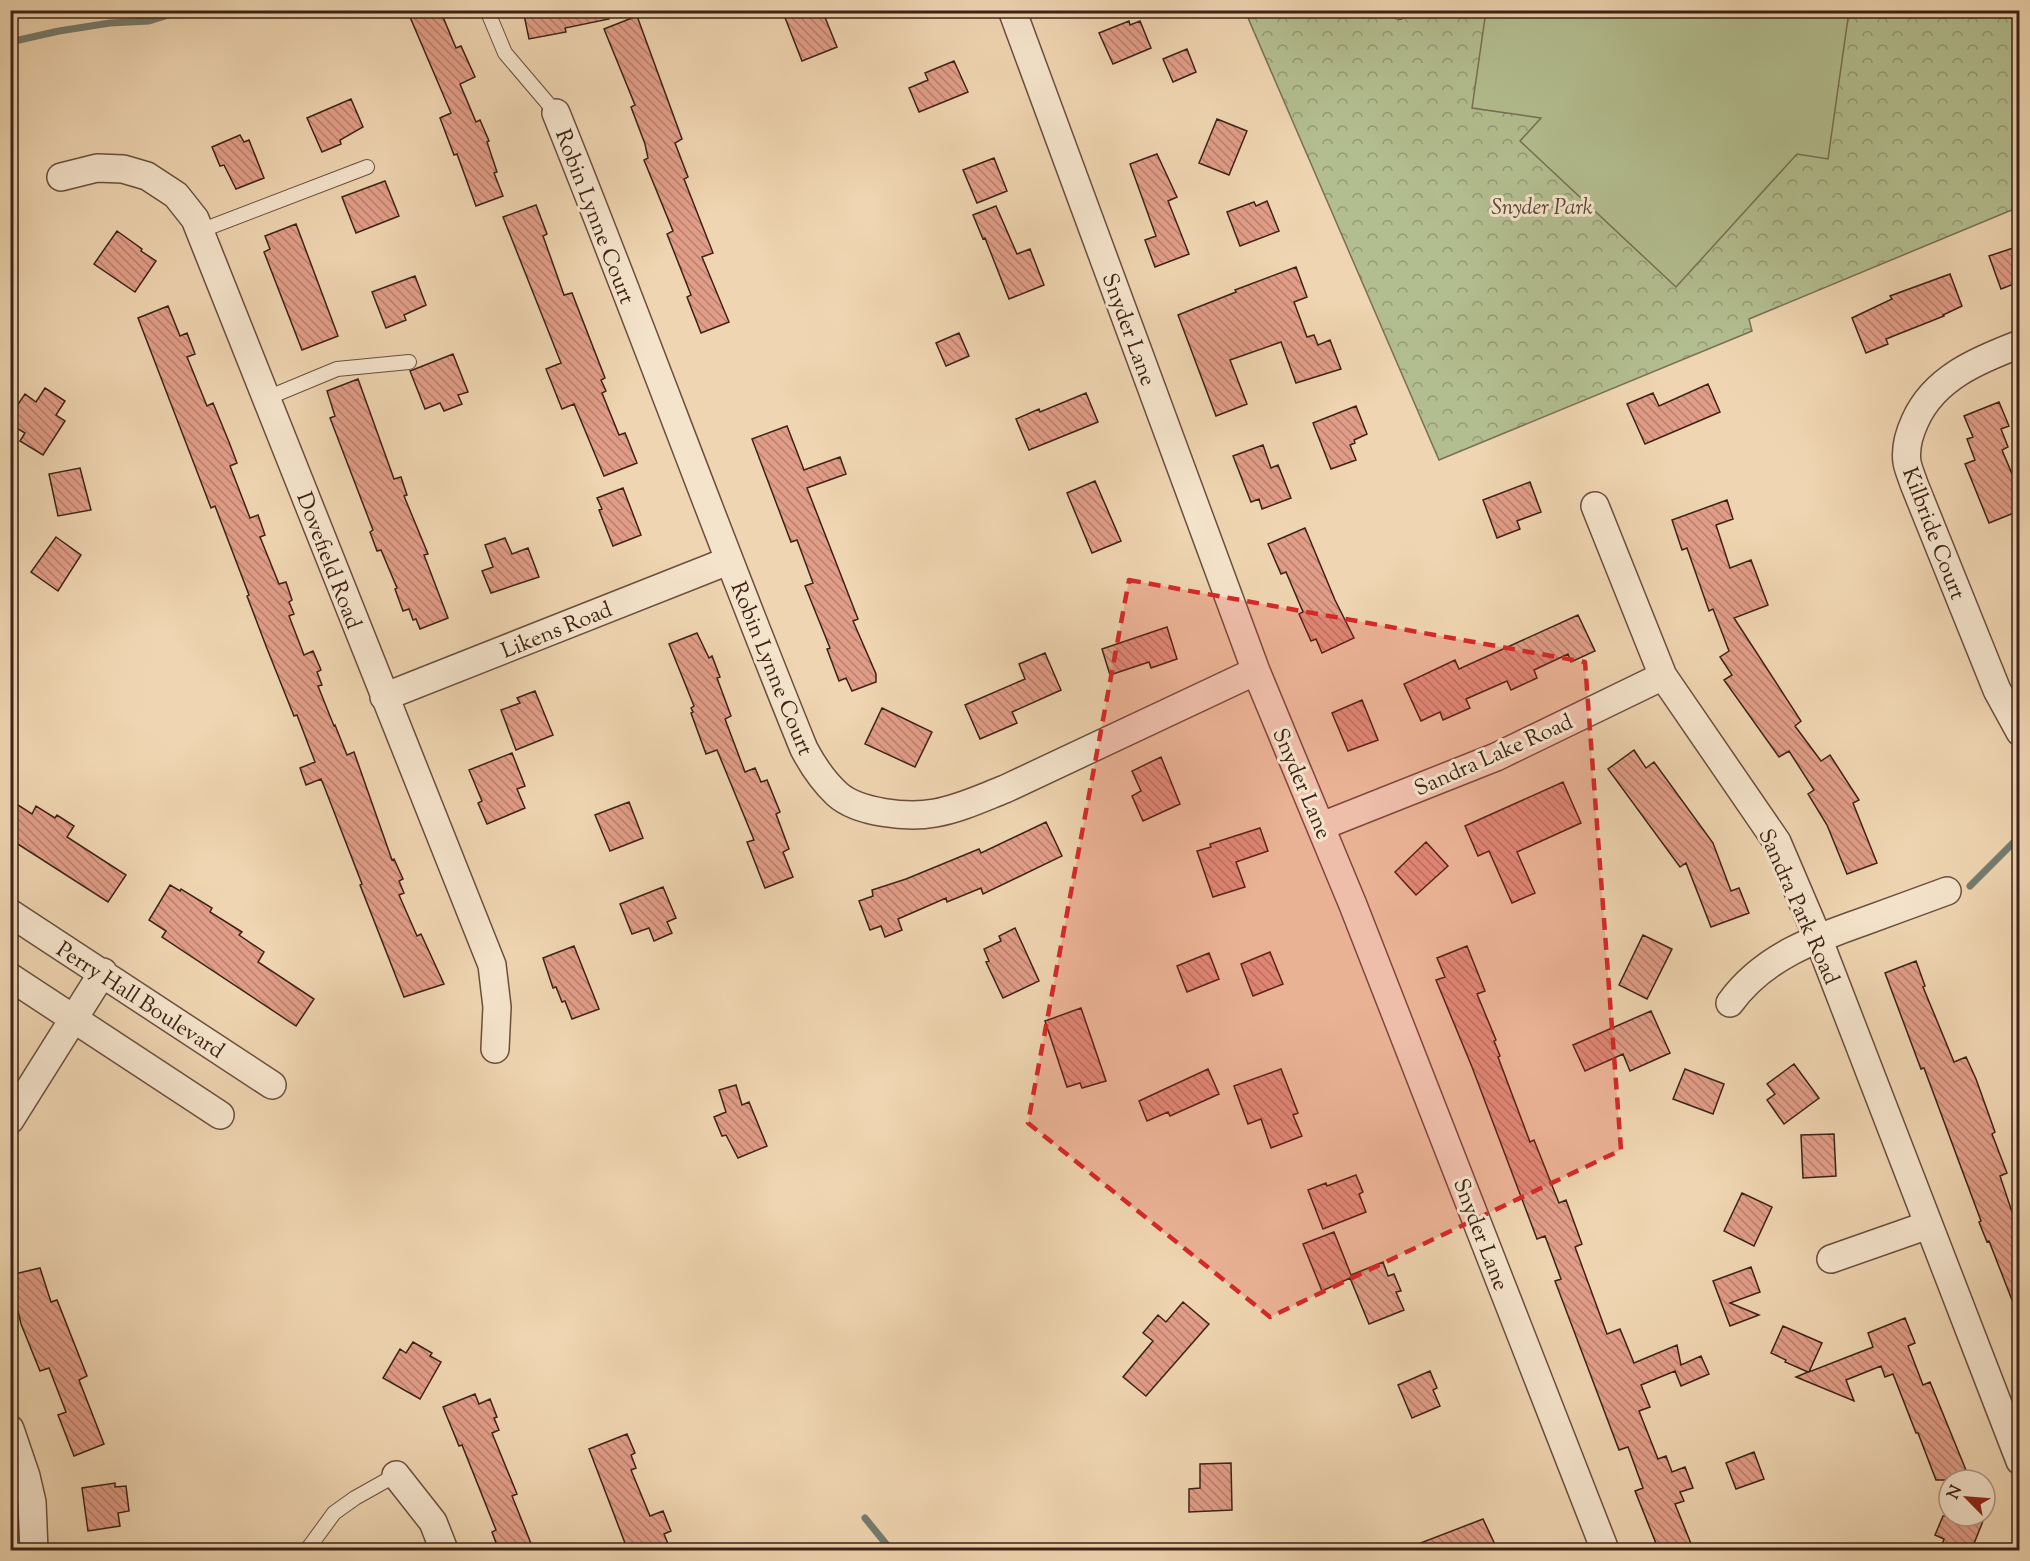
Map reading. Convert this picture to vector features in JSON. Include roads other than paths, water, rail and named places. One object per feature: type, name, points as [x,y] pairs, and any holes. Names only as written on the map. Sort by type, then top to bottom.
[{"type":"street","name":"Snyder Lane","points":[[1012,10],[1257,671],[1322,826],[1605,1551]]},
{"type":"street","name":"Robin Lynne Court","points":[[556,113],[696,469],[728,561],[804,749],[815,770],[839,795],[855,804],[894,814],[914,816],[936,813],[967,804],[1005,789],[1257,671]]},
{"type":"street","name":"Dovefield Road","points":[[61,177],[97,168],[123,169],[147,176],[176,195],[195,219],[492,965],[497,1007],[495,1048]]},
{"type":"street","name":"Kilbride Court","points":[[2019,344],[1965,368],[1948,379],[1932,394],[1917,416],[1910,432],[1907,463],[1996,690],[2019,732]]},
{"type":"street","name":"Sandra Park Road","points":[[1595,506],[1663,676],[1777,842],[1818,938],[2019,1461]]},
{"type":"street","name":"Likens Road","points":[[384,697],[728,561]]},
{"type":"street","name":"Sandra Lake Road","points":[[1322,826],[1496,757],[1663,676]]},
{"type":"street","points":[[1730,1003],[1752,978],[1769,964],[1818,938],[1947,891]]},
{"type":"street","name":"Perry Hall Boulevard","points":[[10,913],[272,1085]]},
{"type":"street","points":[[10,1120],[103,972]]},
{"type":"street","points":[[10,977],[220,1115]]},
{"type":"street","points":[[1831,1259],[1928,1225]]},
{"type":"street","points":[[10,1429],[32,1502],[34,1551]]},
{"type":"street","points":[[396,1475],[433,1522],[444,1551]]},
{"type":"lane","points":[[487,10],[504,53],[556,113]]},
{"type":"lane","points":[[200,231],[367,167]]},
{"type":"lane","points":[[267,398],[337,369],[409,362]]},
{"type":"lane","points":[[307,1551],[334,1513],[355,1498],[396,1475]]},
{"type":"waterway","points":[[10,42],[110,23],[149,21],[185,10]]},
{"type":"waterway","points":[[1970,886],[2020,836]]},
{"type":"waterway","points":[[865,1518],[891,1550]]},
{"type":"park label","name":"Snyder Park","points":[[1542,206]]}]
